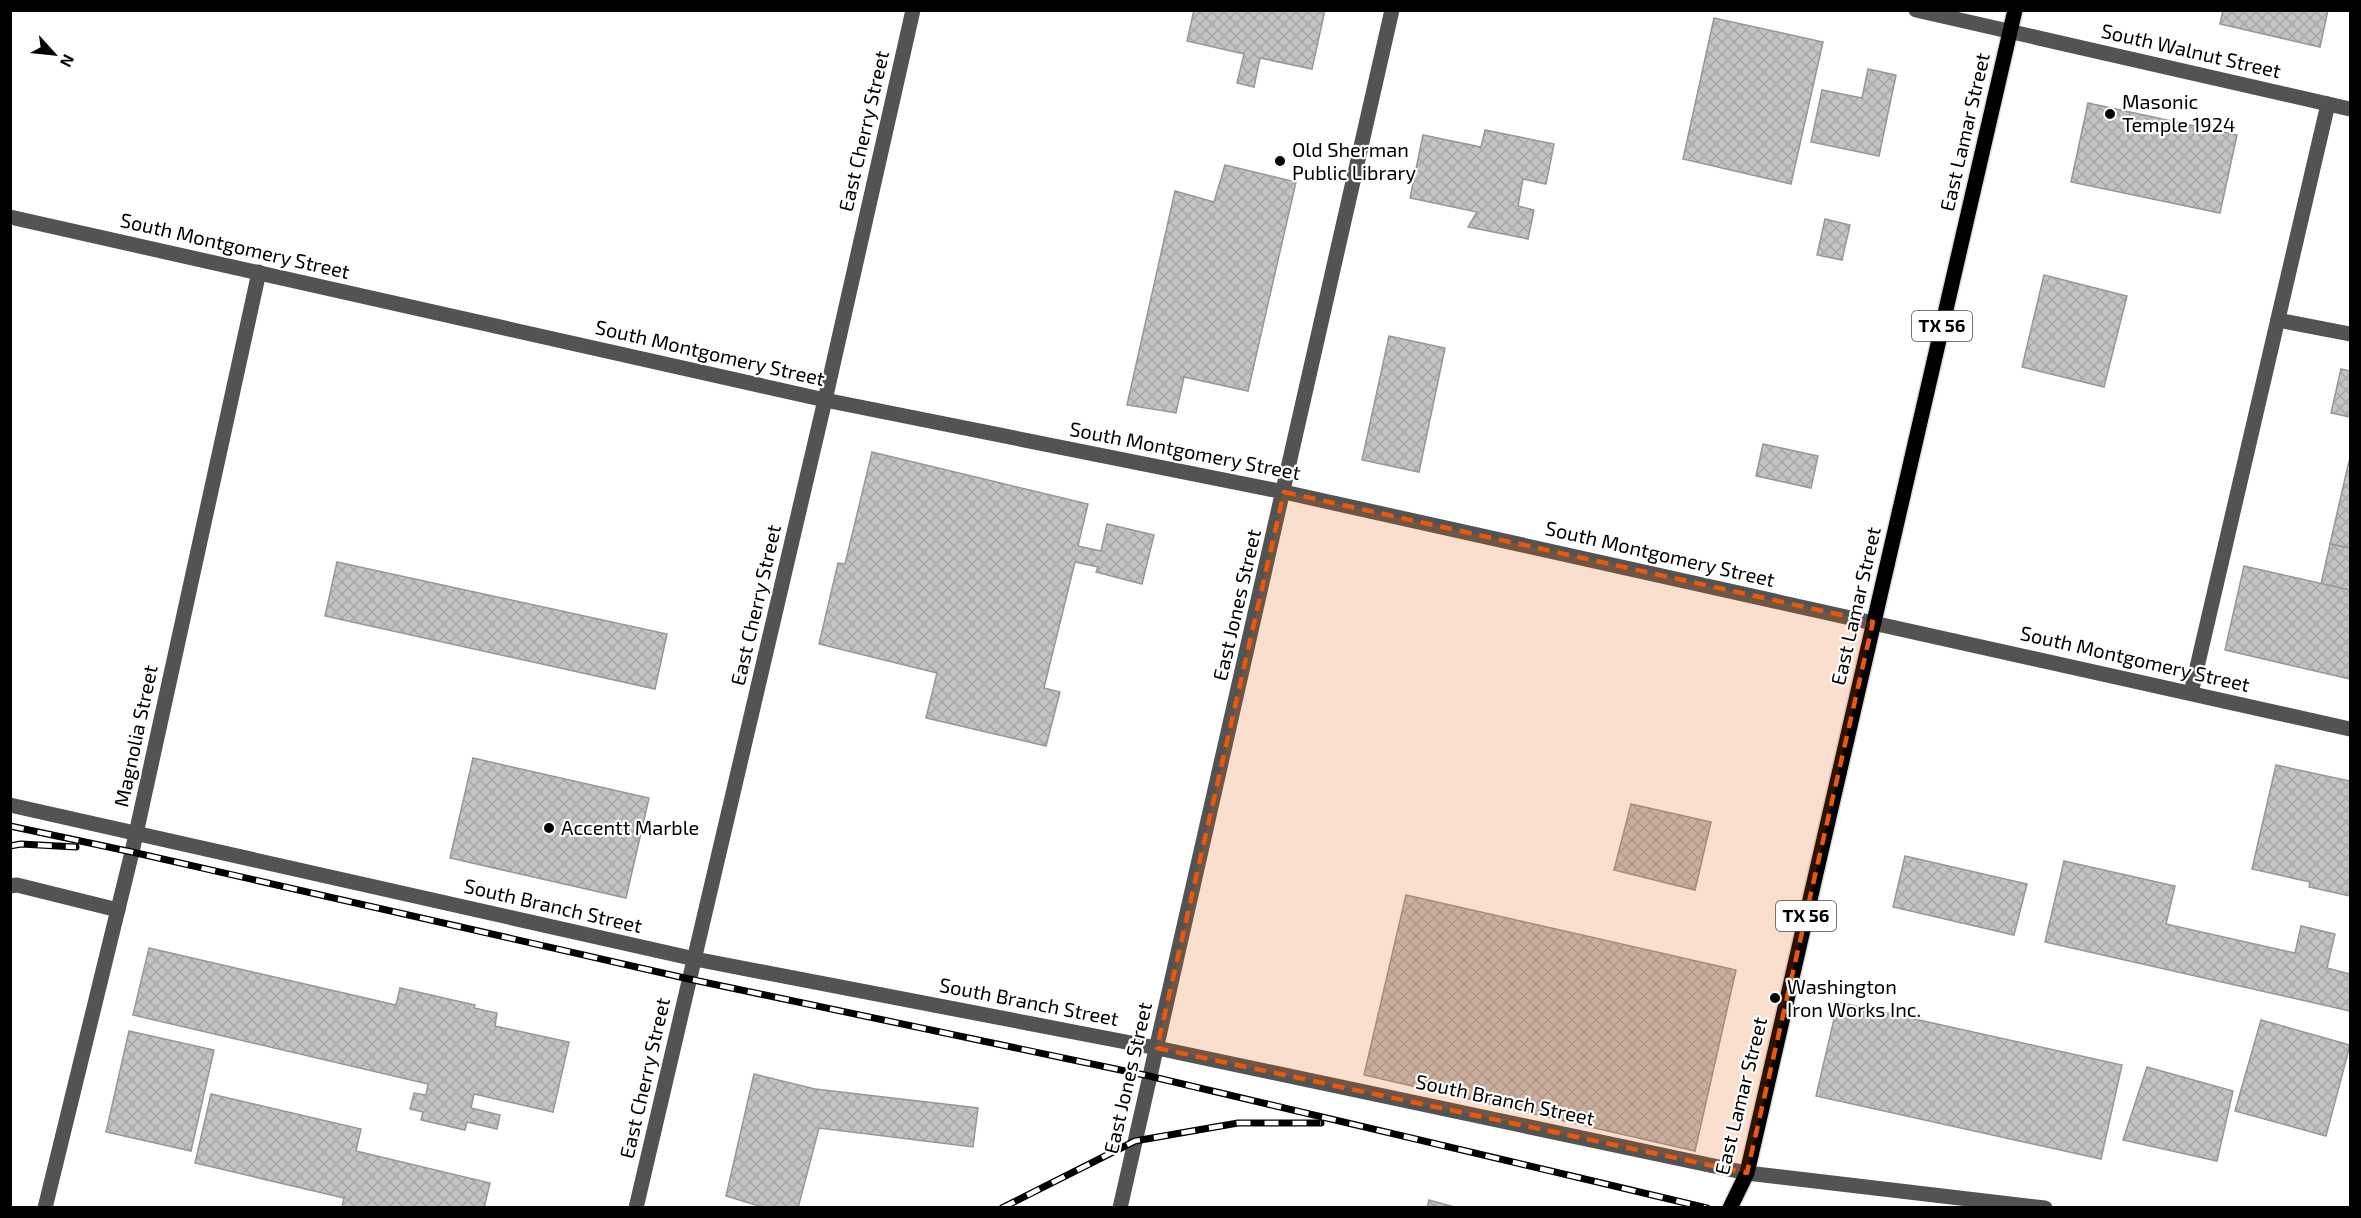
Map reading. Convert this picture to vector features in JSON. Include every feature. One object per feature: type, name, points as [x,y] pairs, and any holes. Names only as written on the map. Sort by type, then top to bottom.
[{"type":"main road","name":"East Lamar Street","points":[[1730,1208],[1746,1173],[2015,10]]},
{"type":"street","name":"East Cherry Street","points":[[636,1208],[825,400],[913,10]]},
{"type":"street","name":"East Jones Street","points":[[1120,1208],[1392,10]]},
{"type":"street","name":"South Walnut Street","points":[[1916,10],[2350,109]]},
{"type":"street","points":[[2191,693],[2328,104]]},
{"type":"street","name":"South Montgomery Street","points":[[10,217],[825,400],[1284,492],[2350,729]]},
{"type":"street","name":"Magnolia Street","points":[[45,1208],[136,835],[259,272]]},
{"type":"street","points":[[2278,321],[2350,334]]},
{"type":"street","name":"South Branch Street","points":[[10,806],[695,959],[1157,1048],[1746,1173],[2045,1208]]},
{"type":"street","points":[[10,886],[17,885],[118,910]]},
{"type":"highlighted area","points":[[1284,492],[1873,622],[1747,1173],[1157,1048]]},
{"type":"building","points":[[1194,10],[1325,10],[1312,69],[1260,58],[1254,87],[1237,83],[1244,54],[1187,41]]},
{"type":"building","points":[[2223,10],[2328,10],[2320,47],[2220,24]]},
{"type":"building","points":[[1714,18],[1823,42],[1791,184],[1683,159]]},
{"type":"building","points":[[1868,69],[1896,75],[1879,156],[1811,142],[1822,90],[1862,98]]},
{"type":"building","points":[[2088,103],[2237,135],[2220,213],[2071,182]]},
{"type":"building","points":[[1485,130],[1554,144],[1546,184],[1523,179],[1518,206],[1534,210],[1528,239],[1468,227],[1477,212],[1410,198],[1423,135],[1481,147]]},
{"type":"building","points":[[1225,165],[1296,182],[1248,391],[1184,377],[1176,413],[1127,405],[1175,191],[1214,202]]},
{"type":"building","points":[[1825,219],[1850,225],[1842,260],[1817,255]]},
{"type":"building","points":[[2044,275],[2127,296],[2104,387],[2022,367]]},
{"type":"building","points":[[1389,336],[1445,348],[1419,472],[1362,460]]},
{"type":"building","points":[[2341,369],[2350,371],[2350,417],[2331,413]]},
{"type":"building","points":[[1763,444],[1818,456],[1811,488],[1756,476]]},
{"type":"building","points":[[872,452],[1088,504],[1078,546],[1101,551],[1107,524],[1154,535],[1142,584],[1096,572],[1098,567],[1075,562],[1044,688],[1060,692],[1046,746],[926,718],[937,673],[819,644],[838,563],[845,564]]},
{"type":"building","points":[[2350,461],[2350,548],[2330,544]]},
{"type":"building","points":[[2330,544],[2350,548],[2350,590],[2321,584]]},
{"type":"building","points":[[337,562],[667,634],[655,689],[325,616]]},
{"type":"building","points":[[2244,566],[2350,590],[2350,679],[2225,650]]},
{"type":"building","name":"Accentt Marble","points":[[473,758],[649,798],[626,898],[450,858]]},
{"type":"building","points":[[2276,765],[2350,781],[2350,896],[2309,887],[2310,882],[2252,869]]},
{"type":"building","points":[[1631,804],[1711,822],[1695,890],[1614,870]]},
{"type":"building","points":[[1905,856],[2027,884],[2014,935],[1893,907]]},
{"type":"building","points":[[2064,861],[2175,886],[2166,924],[2295,953],[2301,926],[2335,934],[2327,968],[2350,974],[2350,1011],[2045,942]]},
{"type":"building","points":[[1406,895],[1736,970],[1695,1151],[1364,1075]]},
{"type":"building","points":[[149,948],[396,1005],[400,988],[475,1005],[474,1008],[497,1013],[495,1026],[569,1042],[553,1112],[474,1094],[471,1108],[500,1115],[497,1129],[467,1122],[465,1130],[421,1120],[423,1112],[410,1109],[414,1093],[426,1095],[428,1084],[133,1015]]},
{"type":"building","points":[[1838,1002],[2122,1065],[2101,1159],[1816,1096]]},
{"type":"building","points":[[2261,1020],[2350,1045],[2326,1136],[2235,1111]]},
{"type":"building","points":[[129,1031],[214,1050],[191,1151],[106,1132]]},
{"type":"building","points":[[2147,1067],[2233,1091],[2217,1161],[2123,1140]]},
{"type":"building","points":[[754,1074],[815,1089],[978,1108],[973,1147],[819,1128],[798,1208],[762,1207],[726,1196]]},
{"type":"building","points":[[211,1094],[361,1129],[356,1151],[490,1183],[484,1208],[346,1208],[342,1207],[344,1198],[195,1163]]},
{"type":"building","points":[[1429,1200],[1458,1208],[1427,1208]]},
{"type":"railway","points":[[10,826],[689,979],[1149,1076],[1707,1208]]},
{"type":"railway","points":[[10,846],[21,844],[76,847]]},
{"type":"railway","points":[[1002,1208],[1135,1141],[1238,1123],[1321,1123]]},
{"type":"place","name":"Masonic Temple 1924","points":[[2110,114]]},
{"type":"place","name":"Old Sherman Public Library","points":[[1280,161]]},
{"type":"place","name":"Accentt Marble","points":[[549,828]]},
{"type":"place","name":"Washington Iron Works Inc.","points":[[1775,998]]}]
